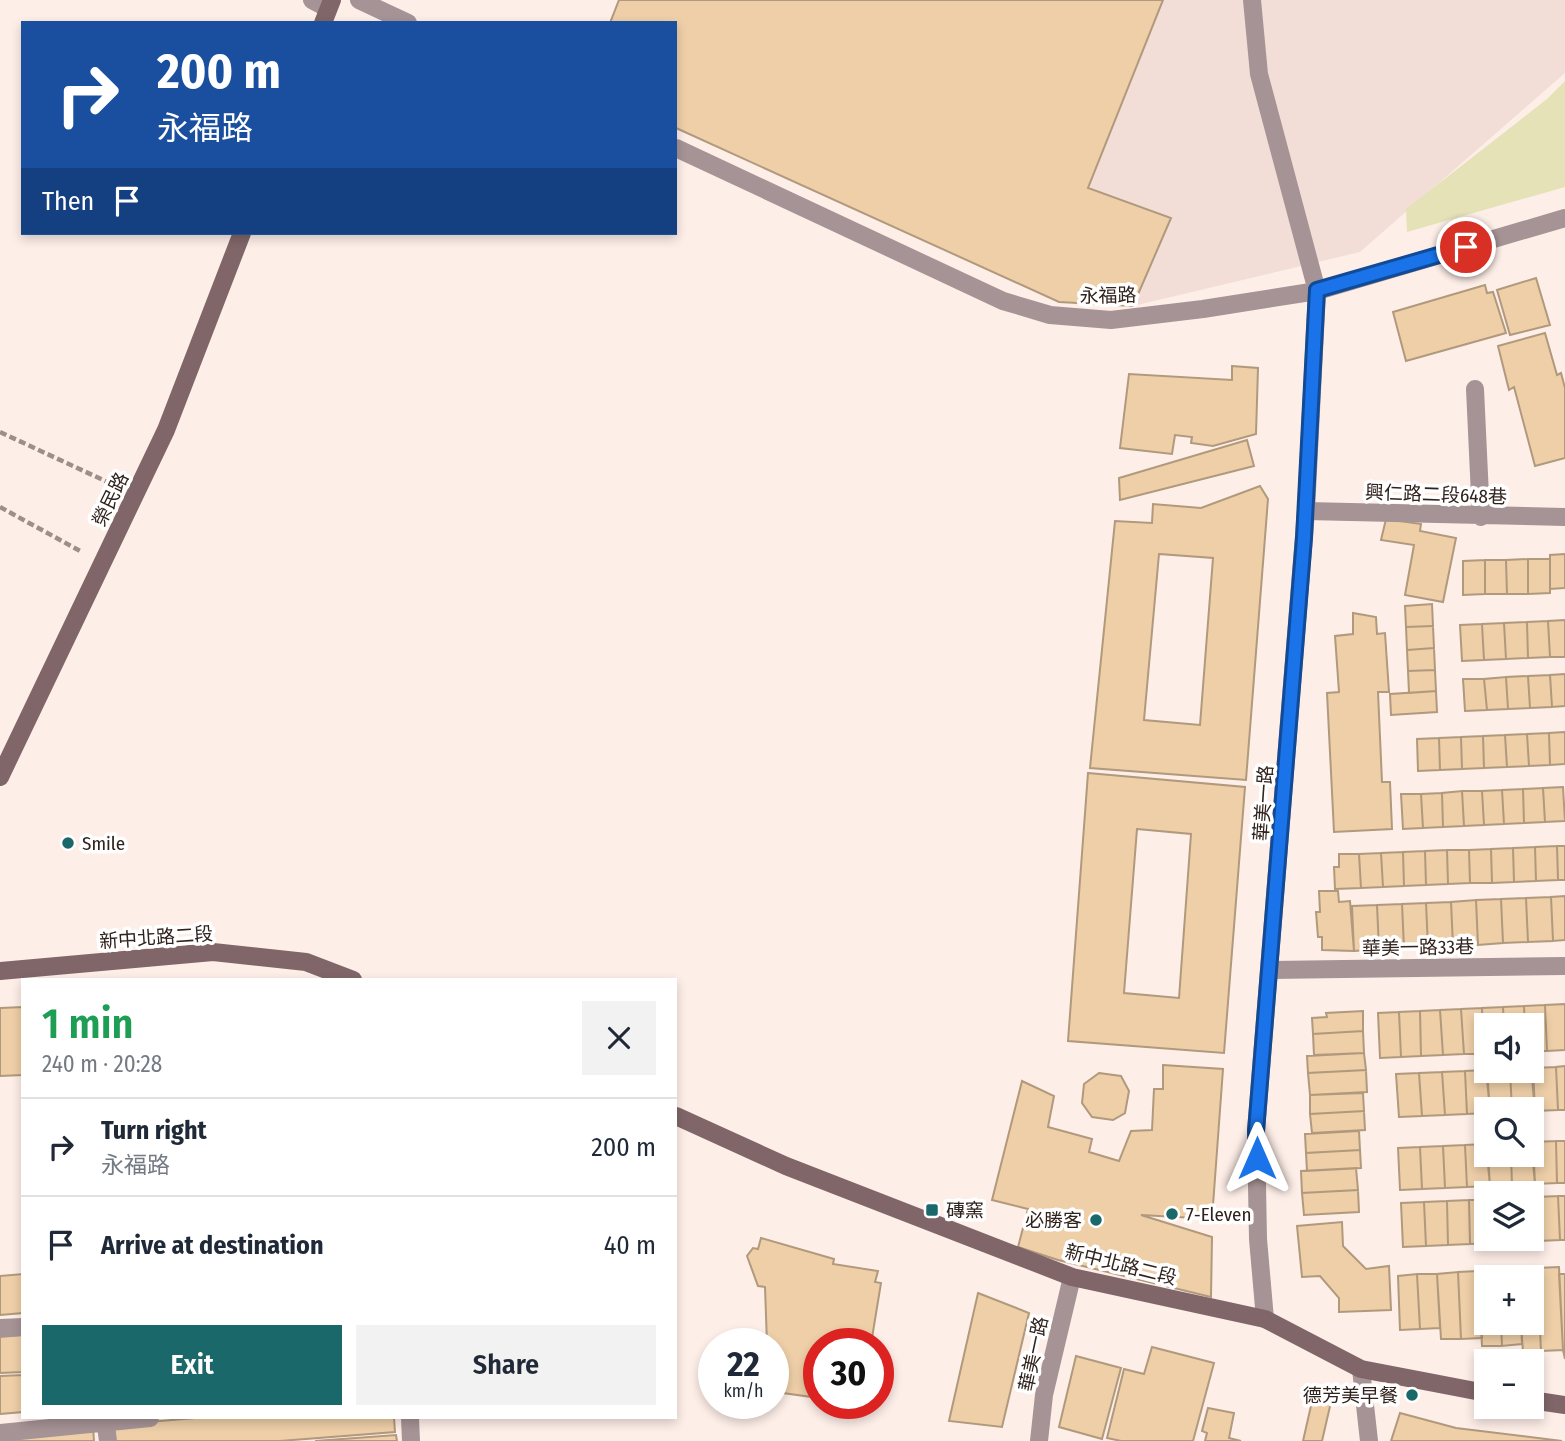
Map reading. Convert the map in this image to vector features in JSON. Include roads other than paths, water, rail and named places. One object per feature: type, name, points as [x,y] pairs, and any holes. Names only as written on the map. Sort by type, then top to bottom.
[{"type":"street","points":[[312,0],[325,6],[331,0]]},
{"type":"street","points":[[324,21],[331,0]]},
{"type":"street","points":[[359,0],[404,21]]},
{"type":"street","name":"華美一路","points":[[1252,0],[1259,74],[1317,290],[1306,511],[1256,1131],[1258,1239],[1265,1319]]},
{"type":"street","name":"永福路","points":[[677,148],[1003,301],[1050,315],[1111,320],[1203,309],[1317,290],[1565,218]]},
{"type":"street","name":"榮民路","points":[[0,777],[166,430],[241,235]]},
{"type":"street","points":[[1475,389],[1481,517]]},
{"type":"street","name":"興仁路二段648巷","points":[[1306,511],[1565,517]]},
{"type":"street","name":"新中北路二段","points":[[0,971],[213,953],[306,962],[348,978]]},
{"type":"street","name":"華美一路33巷","points":[[1271,970],[1565,966]]},
{"type":"street","name":"新中北路二段","points":[[677,1116],[786,1166],[1072,1277],[1265,1319],[1361,1368],[1474,1391]]},
{"type":"street","name":"華美一路","points":[[1039,1441],[1044,1395],[1072,1277]]},
{"type":"street","points":[[0,1328],[21,1327]]},
{"type":"street","points":[[1361,1368],[1368,1441]]},
{"type":"street","points":[[1544,1402],[1565,1405]]},
{"type":"street","points":[[0,1433],[127,1419]]},
{"type":"street","points":[[410,1419],[411,1441]]},
{"type":"street","points":[[105,1420],[108,1441]]},
{"type":"place","name":"Smile","points":[[68,843]]},
{"type":"place","name":"磚窯","points":[[932,1210]]},
{"type":"place","name":"7-Eleven","points":[[1172,1214]]},
{"type":"place","name":"必勝客","points":[[1096,1220]]},
{"type":"place","name":"德芳美早餐","points":[[1412,1395]]}]
